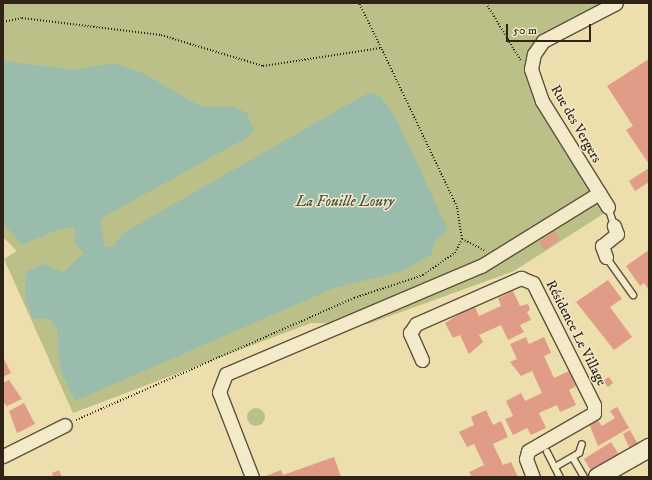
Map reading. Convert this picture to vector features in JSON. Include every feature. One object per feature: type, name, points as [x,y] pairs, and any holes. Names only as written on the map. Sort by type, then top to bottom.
[{"type":"street","name":"Rue des Vergers","points":[[608,207],[542,101],[532,65],[543,41],[616,3]]},
{"type":"street","points":[[252,477],[219,392],[221,380],[230,372],[481,266],[599,193]]},
{"type":"street","points":[[606,257],[602,246],[617,234],[614,226]]},
{"type":"street","name":"Résidence Le Village","points":[[422,360],[410,332],[416,324],[521,278],[533,283],[594,404],[594,413],[528,451],[526,459],[533,477]]},
{"type":"street","points":[[4,453],[65,425]]},
{"type":"street","points":[[598,477],[649,448]]},
{"type":"lane","points":[[608,207],[614,226]]},
{"type":"lane","points":[[606,257],[633,295]]},
{"type":"lane","points":[[555,467],[573,458],[582,444]]},
{"type":"lane","points":[[548,452],[560,477]]},
{"type":"lane","points":[[573,458],[584,477]]},
{"type":"path","points":[[65,425],[354,298],[423,275],[455,253],[462,239],[457,207],[359,3]]},
{"type":"path","points":[[487,3],[524,65]]},
{"type":"path","points":[[3,22],[22,18],[162,35],[263,66],[381,48]]},
{"type":"path","points":[[462,239],[477,249],[504,252]]},
{"type":"green space","points":[[3,3],[623,3],[551,40],[538,60],[541,87],[614,207],[514,271],[368,324],[311,323],[73,413],[4,259],[17,251],[3,237]]},
{"type":"green space","points":[[256,408],[262,411],[265,417],[262,423],[256,426],[250,423],[247,417],[250,411]]},
{"type":"water","name":"La Fouille Loury","points":[[3,61],[76,70],[113,63],[141,72],[200,106],[234,107],[247,113],[254,131],[248,137],[100,219],[105,247],[112,247],[125,232],[368,93],[380,96],[395,116],[448,230],[436,240],[431,255],[400,272],[334,288],[75,401],[60,369],[57,328],[48,318],[33,319],[25,299],[25,286],[26,272],[43,264],[63,272],[84,253],[75,245],[75,227],[54,231],[22,245],[3,223]]},
{"type":"building","points":[[649,59],[649,164],[626,130],[633,126],[607,86]]},
{"type":"building","points":[[649,168],[649,182],[635,191],[629,181]]},
{"type":"building","points":[[554,231],[560,239],[545,250],[539,242]]},
{"type":"building","points":[[649,250],[649,290],[644,283],[640,286],[626,266]]},
{"type":"building","points":[[608,280],[622,299],[610,307],[632,337],[614,350],[576,302]]},
{"type":"building","points":[[513,291],[520,306],[528,304],[530,310],[527,312],[531,320],[520,325],[524,332],[508,340],[501,325],[479,335],[483,342],[469,354],[460,335],[453,338],[445,323],[474,305],[479,316],[501,306],[498,298]]},
{"type":"building","points":[[526,337],[529,344],[544,337],[551,353],[544,356],[554,378],[569,371],[576,386],[569,390],[576,405],[560,412],[557,405],[539,413],[546,428],[531,435],[527,428],[513,435],[505,419],[513,416],[506,401],[521,393],[525,401],[542,393],[532,371],[521,376],[510,362],[517,359],[510,344]]},
{"type":"building","points":[[3,357],[11,373],[3,377]]},
{"type":"building","points":[[609,377],[613,383],[608,387],[603,381]]},
{"type":"building","points":[[9,380],[22,399],[7,406],[3,402],[3,383]]},
{"type":"building","points":[[24,403],[35,424],[17,433],[9,411]]},
{"type":"building","points":[[617,407],[629,428],[598,446],[588,421],[596,418],[602,426],[615,418],[610,411]]},
{"type":"building","points":[[486,410],[493,425],[501,421],[508,437],[493,444],[503,465],[511,462],[518,477],[472,477],[469,472],[484,465],[474,444],[467,447],[459,432],[474,425],[471,417]]},
{"type":"building","points":[[630,430],[639,446],[631,451],[623,434]]},
{"type":"building","points":[[611,442],[619,455],[592,472],[584,459]]},
{"type":"building","points":[[334,457],[341,477],[263,477],[281,470],[283,475]]},
{"type":"building","points":[[59,470],[62,477],[53,477],[52,473]]}]
